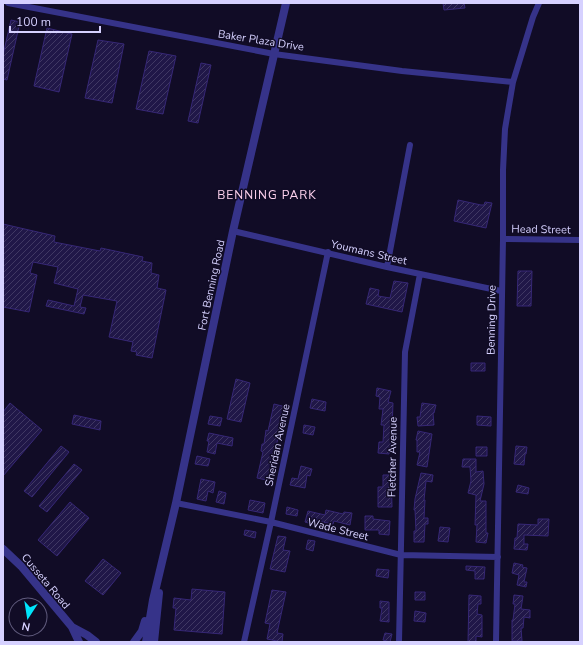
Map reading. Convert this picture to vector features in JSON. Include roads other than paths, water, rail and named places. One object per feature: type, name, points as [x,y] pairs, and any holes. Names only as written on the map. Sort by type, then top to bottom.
[{"type":"street","name":"Baker Plaza Drive","points":[[8,3],[274,54],[402,71],[513,82]]},
{"type":"street","name":"Fort Benning Road","points":[[146,642],[153,600],[176,503],[233,231],[286,3]]},
{"type":"street","name":"Benning Drive","points":[[496,642],[503,170],[505,136],[513,82],[533,17],[539,3]]},
{"type":"street","points":[[387,267],[410,145]]},
{"type":"street","name":"Youmans Street","points":[[233,231],[387,267],[501,291]]},
{"type":"street","name":"Head Street","points":[[503,239],[580,240]]},
{"type":"street","name":"Sheridan Avenue","points":[[244,642],[328,252]]},
{"type":"street","name":"Fletcher Avenue","points":[[399,642],[405,352],[420,274]]},
{"type":"street","name":"Wade Street","points":[[176,503],[271,522],[401,555],[498,557]]},
{"type":"street","name":"Cusseta Road","points":[[3,549],[21,566],[72,628],[79,642]]},
{"type":"street","name":"Fort Benning Road","points":[[154,642],[161,581],[160,572]]},
{"type":"street","points":[[134,642],[142,631],[153,600]]},
{"type":"street","name":"Cusseta Road","points":[[72,628],[96,642]]},
{"type":"district","name":"BENNING PARK","points":[[267,195]]}]
